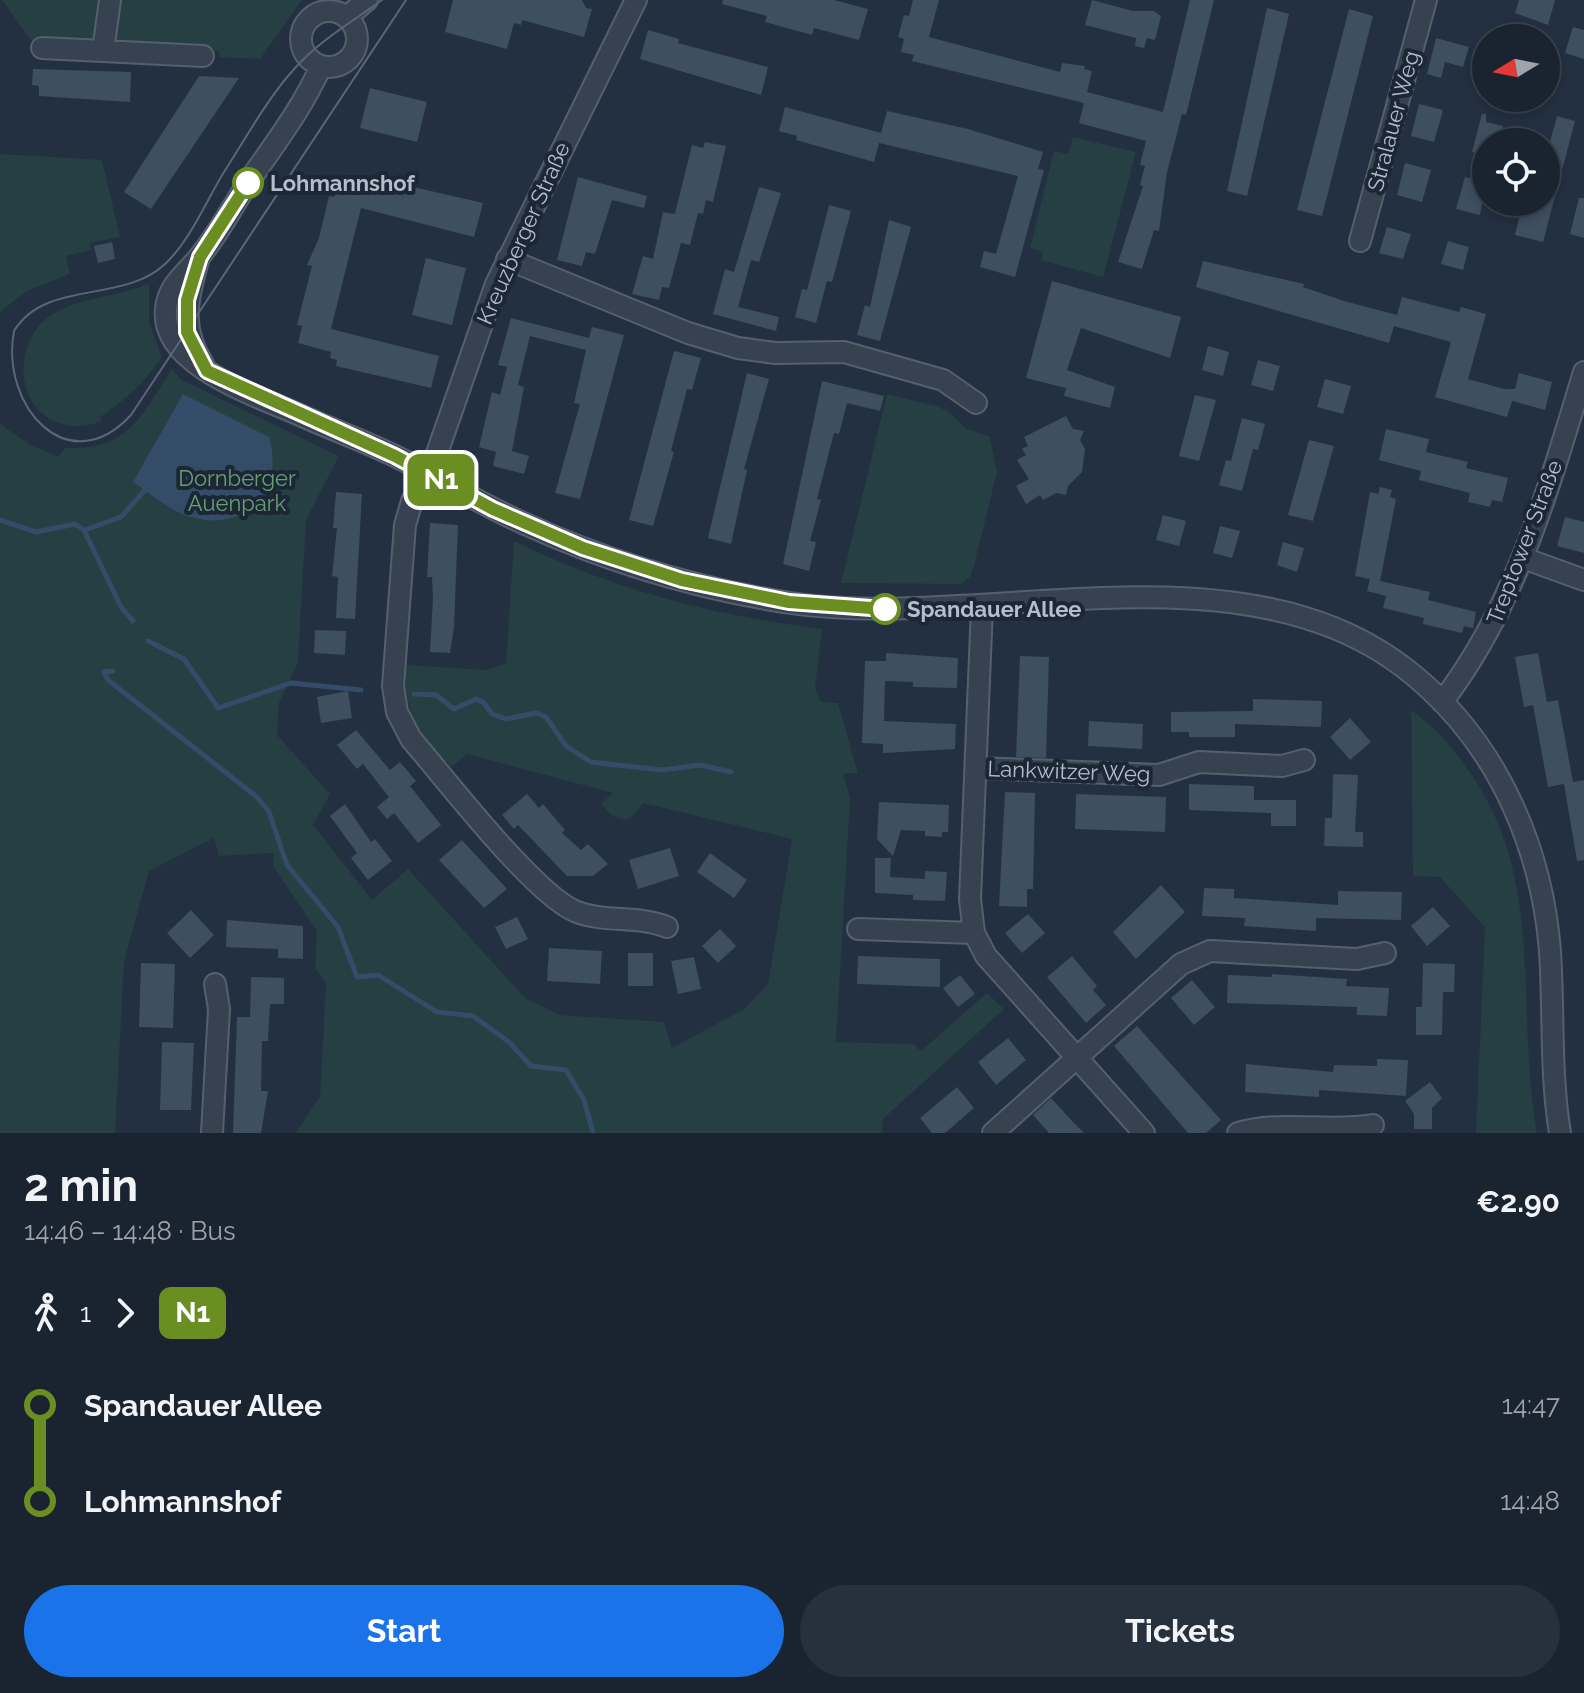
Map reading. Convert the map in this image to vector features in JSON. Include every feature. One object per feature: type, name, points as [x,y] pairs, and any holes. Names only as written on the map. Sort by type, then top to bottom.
[{"type":"street","points":[[103,51],[110,0]]},
{"type":"street","points":[[347,17],[367,0]]},
{"type":"street","name":"Kreuzberger Straße","points":[[636,0],[507,259],[428,473],[405,525],[393,686],[397,712],[411,739],[553,899],[592,917],[650,920],[667,927]]},
{"type":"street","name":"Stralauer Weg","points":[[1360,241],[1426,0]]},
{"type":"street","points":[[326,12],[347,17],[357,40],[352,56],[337,66],[321,66],[303,48],[306,25],[326,12]]},
{"type":"street","points":[[42,48],[203,56]]},
{"type":"street","points":[[321,66],[305,99],[200,257],[172,287],[166,319],[177,347],[207,371],[428,473],[554,536],[682,580],[789,602],[838,607],[982,607],[1135,596],[1242,603],[1320,624],[1363,642],[1405,668],[1442,702],[1492,767],[1521,822],[1535,864],[1550,952],[1552,1067],[1560,1133]]},
{"type":"street","points":[[507,259],[688,333],[738,348],[775,353],[844,352],[943,380],[976,403]]},
{"type":"street","name":"Treptower Straße","points":[[1442,702],[1489,634],[1523,558],[1584,372]]},
{"type":"street","points":[[1523,558],[1584,580]]},
{"type":"street","points":[[982,607],[970,899],[974,933],[991,963],[1144,1133]]},
{"type":"street","name":"Lankwitzer Weg","points":[[976,768],[1159,775],[1199,762],[1282,766],[1304,760]]},
{"type":"street","points":[[858,929],[974,933]]},
{"type":"street","points":[[993,1133],[1181,964],[1210,951],[1357,959],[1385,953]]},
{"type":"street","points":[[212,1133],[219,1009],[215,984]]},
{"type":"street","points":[[1238,1133],[1259,1128],[1346,1131],[1373,1125]]},
{"type":"green space","points":[[2,0],[100,0],[92,44],[33,43]]},
{"type":"green space","points":[[115,0],[302,0],[260,59],[219,57],[219,51],[121,47],[114,42]]},
{"type":"green space","points":[[1073,137],[1136,152],[1103,277],[1041,260],[1043,252],[1030,248],[1054,151],[1068,154]]},
{"type":"green space","points":[[0,154],[102,160],[120,237],[90,243],[91,250],[66,256],[70,274],[27,291],[0,312]]},
{"type":"green space","points":[[149,283],[149,323],[162,357],[149,375],[100,417],[102,421],[78,426],[58,423],[42,414],[31,399],[25,382],[24,362],[29,342],[41,323],[66,307]]},
{"type":"green space","name":"Dornberger Auenpark","points":[[172,369],[180,379],[339,456],[306,520],[298,662],[279,703],[277,735],[330,794],[313,825],[372,900],[408,869],[525,998],[560,1015],[664,1022],[672,1048],[744,1009],[768,984],[792,839],[643,803],[630,819],[617,818],[601,804],[613,793],[467,754],[451,767],[415,722],[407,697],[405,665],[487,670],[506,663],[514,541],[589,573],[664,598],[741,616],[822,629],[815,688],[821,702],[838,703],[858,773],[843,773],[850,798],[836,1042],[913,1044],[921,1051],[987,993],[1004,1009],[883,1119],[882,1133],[296,1133],[320,1096],[326,982],[315,969],[317,931],[273,866],[274,853],[219,856],[214,838],[149,871],[124,961],[115,1133],[0,1133],[0,424],[29,444],[58,457],[65,448],[104,444],[118,437],[141,415]]},
{"type":"green space","points":[[887,394],[936,406],[949,412],[965,428],[990,437],[997,472],[975,562],[970,577],[961,584],[841,583]]},
{"type":"green space","points":[[1411,710],[1445,740],[1473,777],[1496,818],[1511,861],[1520,905],[1531,1087],[1537,1133],[1476,1133],[1485,927],[1440,877],[1413,876]]},
{"type":"water","points":[[183,394],[269,437],[271,474],[266,490],[257,503],[244,513],[229,519],[211,520],[183,515],[133,482]]},
{"type":"building","points":[[453,0],[582,0],[586,8],[592,9],[584,37],[522,20],[521,25],[514,23],[507,49],[445,32]]},
{"type":"building","points":[[723,0],[834,0],[868,9],[859,40],[814,28],[812,35],[765,22],[767,16],[722,4]]},
{"type":"building","points":[[913,0],[939,0],[929,37],[1060,72],[1062,63],[1085,66],[1084,69],[1092,71],[1087,92],[1163,112],[1190,0],[1214,0],[1186,115],[1182,114],[1167,172],[1159,231],[1154,230],[1142,269],[1118,262],[1143,186],[1140,185],[1145,166],[1140,165],[1146,141],[1079,123],[1084,103],[912,61],[914,55],[901,52],[904,39],[898,37],[904,15],[909,16]]},
{"type":"building","points":[[1092,0],[1133,11],[1154,11],[1161,16],[1155,40],[1147,38],[1144,48],[1135,46],[1136,38],[1085,25]]},
{"type":"building","points":[[1519,0],[1555,0],[1548,24],[1515,13]]},
{"type":"building","points":[[1267,8],[1289,14],[1247,196],[1227,191]]},
{"type":"building","points":[[1349,9],[1373,16],[1322,216],[1297,210]]},
{"type":"building","points":[[1573,27],[1584,30],[1584,59],[1565,53]]},
{"type":"building","points":[[648,30],[679,39],[678,43],[768,67],[761,95],[640,59]]},
{"type":"building","points":[[1436,38],[1469,47],[1463,67],[1445,62],[1441,78],[1427,74]]},
{"type":"building","points":[[33,69],[131,72],[130,102],[39,96],[39,86],[32,85]]},
{"type":"building","points":[[199,76],[239,78],[151,209],[124,192]]},
{"type":"building","points":[[370,88],[427,102],[417,142],[360,128]]},
{"type":"building","points":[[1419,104],[1443,110],[1434,142],[1411,136]]},
{"type":"building","points":[[785,107],[881,133],[887,111],[968,129],[1043,152],[1038,169],[1044,170],[1015,277],[980,267],[984,251],[996,254],[1018,176],[879,143],[874,162],[796,140],[797,136],[779,131]]},
{"type":"building","points":[[1482,114],[1486,114],[1486,122],[1503,126],[1502,128],[1478,128]]},
{"type":"building","points":[[1557,116],[1575,121],[1560,178],[1560,128],[1554,128]]},
{"type":"building","points":[[705,142],[726,146],[713,202],[706,200],[703,214],[698,213],[690,245],[681,243],[669,288],[662,287],[659,300],[632,294],[643,256],[653,259],[663,212],[675,214],[692,145],[703,148]]},
{"type":"building","points":[[1405,163],[1431,170],[1422,202],[1397,195]]},
{"type":"building","points":[[578,177],[647,196],[644,208],[612,200],[595,254],[586,252],[582,266],[557,260]]},
{"type":"building","points":[[1465,177],[1472,179],[1472,213],[1456,209]]},
{"type":"building","points":[[374,178],[483,203],[474,237],[361,208],[331,329],[439,356],[431,388],[336,366],[337,360],[330,358],[331,352],[298,343],[302,326],[297,325],[312,266],[307,265],[319,238],[329,196],[334,197],[338,179],[372,188]]},
{"type":"building","points":[[759,187],[781,193],[759,262],[751,260],[738,307],[779,317],[776,331],[713,314],[725,269],[734,272]]},
{"type":"building","points":[[1579,198],[1584,198],[1584,238],[1570,234]]},
{"type":"building","points":[[829,205],[851,211],[832,282],[827,281],[816,323],[795,317],[802,289],[807,290]]},
{"type":"building","points":[[1520,216],[1550,216],[1543,242],[1515,235]]},
{"type":"building","points":[[889,220],[911,227],[880,341],[857,335],[865,305],[870,307]]},
{"type":"building","points":[[1387,227],[1411,234],[1403,259],[1379,253]]},
{"type":"building","points":[[1448,241],[1469,247],[1463,270],[1441,264]]},
{"type":"building","points":[[112,242],[115,259],[98,263],[94,246]]},
{"type":"building","points":[[426,258],[466,268],[452,325],[412,315]]},
{"type":"building","points":[[1203,261],[1304,284],[1303,287],[1344,301],[1397,315],[1402,297],[1459,312],[1461,307],[1486,314],[1468,379],[1504,389],[1515,389],[1519,373],[1552,382],[1545,410],[1512,401],[1507,417],[1435,397],[1451,342],[1394,326],[1389,343],[1196,287]]},
{"type":"building","points":[[1052,281],[1181,317],[1170,358],[1081,328],[1067,370],[1115,387],[1110,408],[1064,396],[1066,388],[1026,378]]},
{"type":"building","points":[[511,318],[589,338],[592,327],[624,335],[580,499],[555,493],[580,404],[574,403],[586,350],[530,336],[518,385],[524,387],[512,451],[529,456],[524,474],[493,466],[496,452],[479,447],[492,392],[500,395],[507,367],[498,365]]},
{"type":"building","points":[[1208,346],[1229,352],[1223,376],[1202,370]]},
{"type":"building","points":[[674,351],[701,358],[692,390],[687,389],[671,451],[674,452],[653,526],[629,520]]},
{"type":"building","points":[[1258,360],[1280,366],[1273,391],[1251,385]]},
{"type":"building","points":[[747,373],[769,379],[744,469],[747,470],[731,544],[708,538]]},
{"type":"building","points":[[1325,379],[1351,386],[1343,414],[1317,407]]},
{"type":"building","points":[[822,381],[884,396],[880,411],[847,403],[839,434],[834,433],[817,499],[821,500],[810,541],[816,542],[809,571],[783,564]]},
{"type":"building","points":[[1195,395],[1216,400],[1199,461],[1179,456]]},
{"type":"building","points":[[1066,416],[1073,429],[1084,431],[1080,440],[1085,449],[1082,472],[1068,486],[1066,495],[1056,493],[1043,500],[1040,495],[1026,504],[1016,486],[1029,479],[1017,460],[1026,455],[1022,449],[1028,446],[1024,437]]},
{"type":"building","points":[[1242,418],[1265,424],[1258,450],[1253,449],[1242,491],[1219,485],[1226,460],[1231,461]]},
{"type":"building","points":[[1386,429],[1429,439],[1426,452],[1468,462],[1466,468],[1508,478],[1502,502],[1492,500],[1490,507],[1468,502],[1470,493],[1419,480],[1421,471],[1379,460]]},
{"type":"building","points":[[1309,440],[1334,446],[1313,521],[1288,515]]},
{"type":"building","points":[[1380,487],[1392,490],[1390,497],[1396,499],[1380,581],[1430,592],[1428,600],[1476,612],[1473,628],[1464,626],[1462,633],[1423,624],[1424,618],[1383,608],[1386,596],[1367,591],[1370,579],[1355,576],[1370,492],[1378,494]]},
{"type":"building","points":[[336,492],[362,494],[355,619],[336,618],[338,577],[332,576],[337,528],[333,528]]},
{"type":"building","points":[[1163,515],[1186,521],[1179,546],[1156,540]]},
{"type":"building","points":[[1565,517],[1584,522],[1584,553],[1557,546]]},
{"type":"building","points":[[430,523],[458,525],[450,653],[430,652],[433,599],[432,577],[427,577]]},
{"type":"building","points":[[1220,526],[1240,531],[1232,558],[1213,553]]},
{"type":"building","points":[[1283,542],[1304,548],[1297,572],[1277,565]]},
{"type":"building","points":[[315,630],[346,631],[345,655],[314,653]]},
{"type":"building","points":[[886,653],[958,658],[957,688],[913,687],[913,682],[885,681],[884,721],[956,724],[955,749],[883,753],[883,744],[862,743],[865,661],[886,661]]},
{"type":"building","points":[[1538,653],[1547,702],[1558,700],[1573,782],[1584,780],[1584,860],[1577,861],[1564,784],[1548,787],[1533,705],[1524,707],[1515,657]]},
{"type":"building","points":[[1020,656],[1049,657],[1046,758],[1016,757]]},
{"type":"building","points":[[348,691],[352,718],[321,723],[317,697]]},
{"type":"building","points":[[1253,699],[1322,701],[1321,727],[1235,724],[1235,737],[1189,737],[1189,732],[1171,732],[1171,712],[1253,711]]},
{"type":"building","points":[[1350,718],[1371,742],[1350,760],[1330,737]]},
{"type":"building","points":[[1089,721],[1143,724],[1142,749],[1088,746]]},
{"type":"building","points":[[356,730],[390,770],[400,762],[416,781],[410,786],[441,825],[418,843],[394,813],[387,819],[377,807],[389,797],[363,764],[357,769],[337,745]]},
{"type":"building","points":[[1333,774],[1358,775],[1355,832],[1363,832],[1363,847],[1324,846],[1325,818],[1332,818]]},
{"type":"building","points":[[1189,784],[1254,786],[1254,800],[1296,800],[1296,826],[1271,826],[1271,813],[1189,810]]},
{"type":"building","points":[[1005,792],[1035,793],[1033,889],[1027,889],[1027,907],[999,906]]},
{"type":"building","points":[[527,794],[539,808],[543,804],[565,830],[562,833],[581,850],[588,844],[608,864],[593,876],[567,876],[518,825],[514,829],[502,815]]},
{"type":"building","points":[[1076,794],[1166,797],[1165,832],[1075,829]]},
{"type":"building","points":[[879,802],[949,805],[948,832],[942,832],[942,837],[925,836],[925,831],[901,830],[893,856],[877,839]]},
{"type":"building","points":[[345,804],[371,842],[375,839],[392,861],[368,880],[351,858],[357,853],[330,816]]},
{"type":"building","points":[[462,840],[507,889],[484,908],[439,860]]},
{"type":"building","points":[[670,848],[679,876],[638,889],[629,860]]},
{"type":"building","points":[[710,853],[747,880],[734,898],[697,872]]},
{"type":"building","points":[[875,858],[891,858],[890,877],[925,879],[925,871],[947,872],[945,901],[913,900],[913,895],[875,893]]},
{"type":"building","points":[[1161,885],[1185,912],[1136,959],[1113,932]]},
{"type":"building","points":[[1204,888],[1234,889],[1234,898],[1338,905],[1338,891],[1402,892],[1401,920],[1316,918],[1316,931],[1244,926],[1245,918],[1202,916]]},
{"type":"building","points":[[1433,907],[1450,926],[1427,946],[1411,926]]},
{"type":"building","points":[[191,910],[214,935],[190,958],[167,933]]},
{"type":"building","points":[[1028,914],[1045,933],[1022,953],[1005,933]]},
{"type":"building","points":[[517,917],[528,939],[506,949],[495,927]]},
{"type":"building","points":[[227,920],[303,926],[303,959],[278,958],[278,949],[226,947]]},
{"type":"building","points":[[720,929],[736,946],[718,963],[702,946]]},
{"type":"building","points":[[549,948],[602,951],[600,984],[547,981]]},
{"type":"building","points":[[628,953],[653,953],[653,986],[628,986]]},
{"type":"building","points":[[858,956],[940,959],[940,987],[857,984]]},
{"type":"building","points":[[1072,956],[1097,986],[1093,990],[1106,1005],[1086,1023],[1047,977]]},
{"type":"building","points":[[694,957],[701,989],[678,994],[671,961]]},
{"type":"building","points":[[141,963],[175,964],[173,1028],[139,1027]]},
{"type":"building","points":[[1423,963],[1455,964],[1454,992],[1443,992],[1442,1035],[1416,1035],[1416,1007],[1422,1007]]},
{"type":"building","points":[[1272,974],[1347,979],[1346,986],[1389,988],[1387,1016],[1357,1015],[1357,1007],[1227,1003],[1228,975],[1272,977]]},
{"type":"building","points":[[960,975],[975,994],[958,1007],[943,988]]},
{"type":"building","points":[[251,977],[284,978],[284,1004],[270,1004],[268,1041],[262,1041],[261,1091],[268,1091],[261,1133],[233,1133],[237,1017],[250,1017]]},
{"type":"building","points":[[1192,980],[1215,1007],[1194,1025],[1171,998]]},
{"type":"building","points":[[1137,1026],[1221,1120],[1206,1133],[1188,1133],[1114,1046]]},
{"type":"building","points":[[1008,1038],[1026,1060],[996,1085],[978,1062]]},
{"type":"building","points":[[162,1042],[194,1043],[191,1110],[160,1110]]},
{"type":"building","points":[[1377,1059],[1408,1060],[1406,1096],[1319,1090],[1319,1097],[1245,1092],[1246,1064],[1333,1072],[1334,1065],[1377,1066]]},
{"type":"building","points":[[1430,1082],[1442,1098],[1432,1108],[1432,1129],[1414,1129],[1414,1114],[1405,1101]]},
{"type":"building","points":[[957,1087],[974,1108],[945,1133],[932,1133],[920,1118]]},
{"type":"building","points":[[1051,1098],[1084,1133],[1049,1133],[1033,1115]]},
{"type":"waterway","points":[[85,530],[121,517],[145,490]]},
{"type":"waterway","points":[[0,520],[36,532],[75,524],[84,530],[121,607],[133,621]]},
{"type":"waterway","points":[[148,641],[184,659],[218,708],[291,683],[361,690]]},
{"type":"waterway","points":[[113,671],[104,672],[108,680],[257,797],[269,812],[287,865],[338,927],[357,977],[378,975],[437,1012],[473,1016],[509,1042],[531,1066],[566,1070],[584,1100],[593,1133]]},
{"type":"waterway","points":[[414,694],[436,695],[454,709],[476,699],[484,703],[492,714],[506,719],[536,713],[546,717],[566,746],[591,762],[662,770],[700,765],[731,772]]},
{"type":"tram line","points":[[382,0],[315,48],[286,79],[249,132],[190,232],[165,264],[148,276],[128,284],[45,304],[28,315],[14,331],[12,359],[18,385],[28,408],[44,427],[63,438],[84,441],[107,434],[131,415],[406,0]]},
{"type":"bus line","name":"N1","points":[[248,183],[200,257],[187,300],[187,332],[207,371],[395,456],[524,524],[583,548],[682,580],[789,602],[885,609]]},
{"type":"place","name":"Lohmannshof","points":[[248,183]]},
{"type":"place","name":"Spandauer Allee","points":[[885,609]]}]
